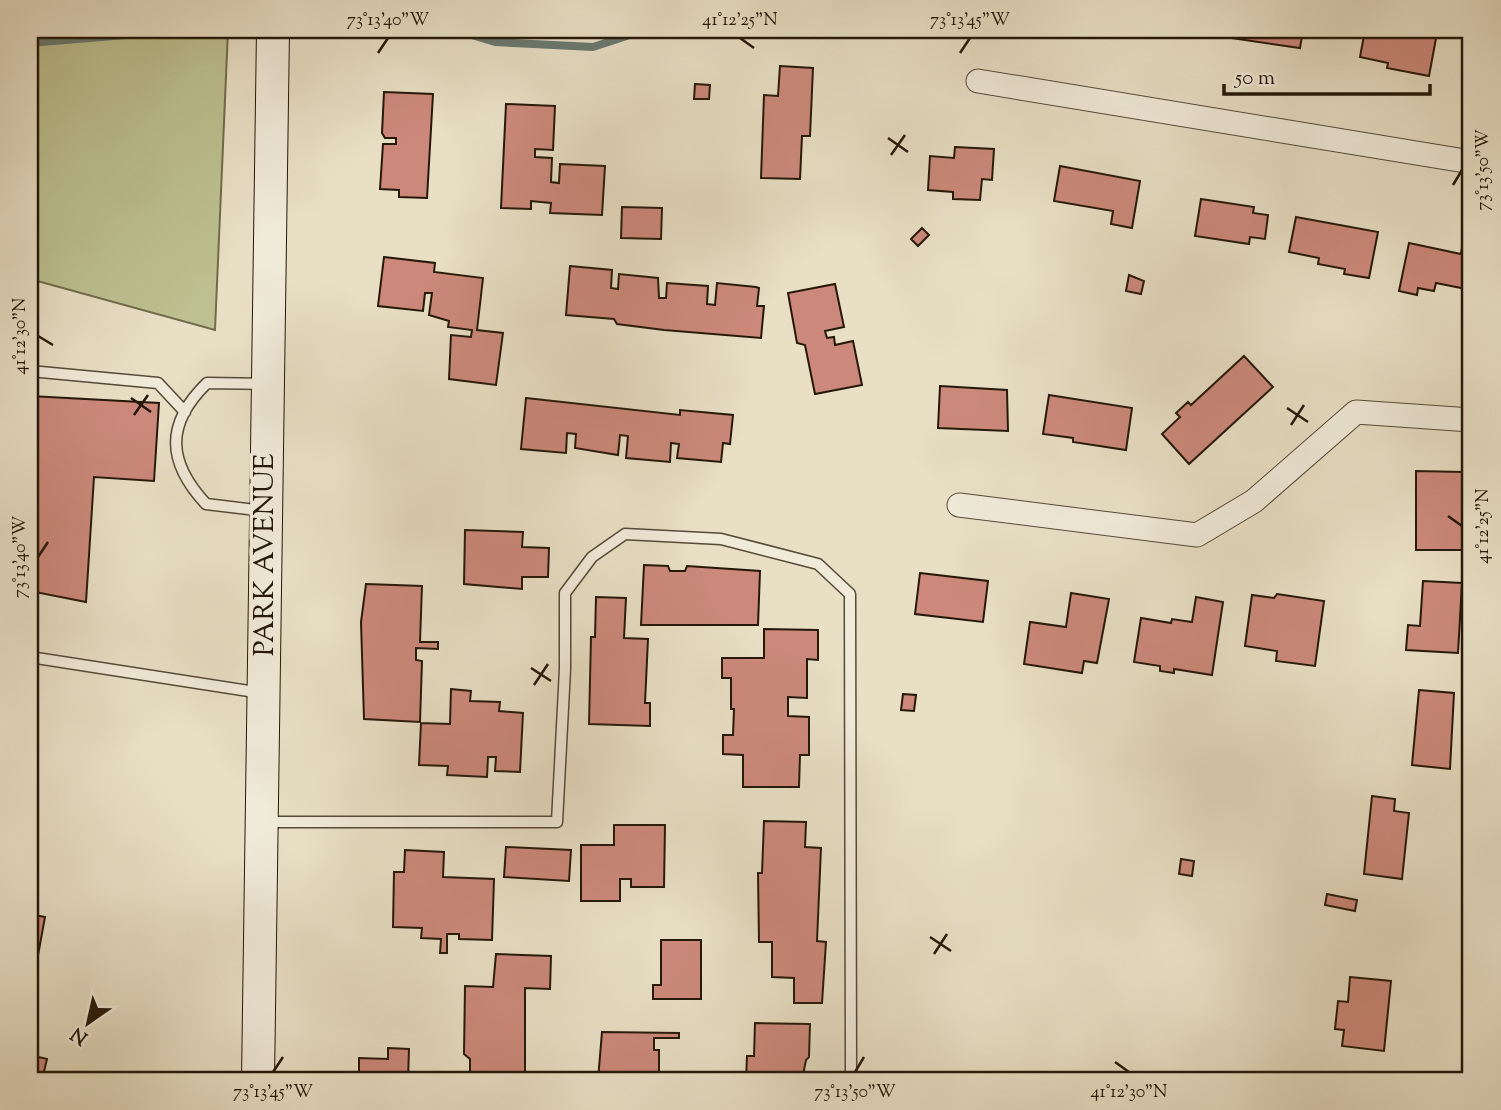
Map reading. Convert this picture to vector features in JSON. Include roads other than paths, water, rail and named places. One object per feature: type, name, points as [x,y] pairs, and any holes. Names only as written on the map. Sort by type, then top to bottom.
[{"type":"main road","name":"PARK AVENUE","points":[[258,1080],[273,30]]},
{"type":"street","points":[[978,81],[1471,162]]},
{"type":"street","points":[[960,505],[1197,535],[1254,501],[1356,412],[1471,420]]},
{"type":"lane","points":[[30,371],[158,383],[185,412]]},
{"type":"lane","points":[[265,511],[205,504],[187,484],[175,455],[188,402],[207,383],[268,384]]},
{"type":"lane","points":[[262,822],[557,822],[565,669],[565,593],[592,557],[625,534],[721,539],[818,564],[850,594],[851,1080]]},
{"type":"lane","points":[[30,657],[265,693]]},
{"type":"waterway","points":[[30,43],[185,30]]},
{"type":"waterway","points":[[455,30],[495,42],[593,47],[645,30]]}]
